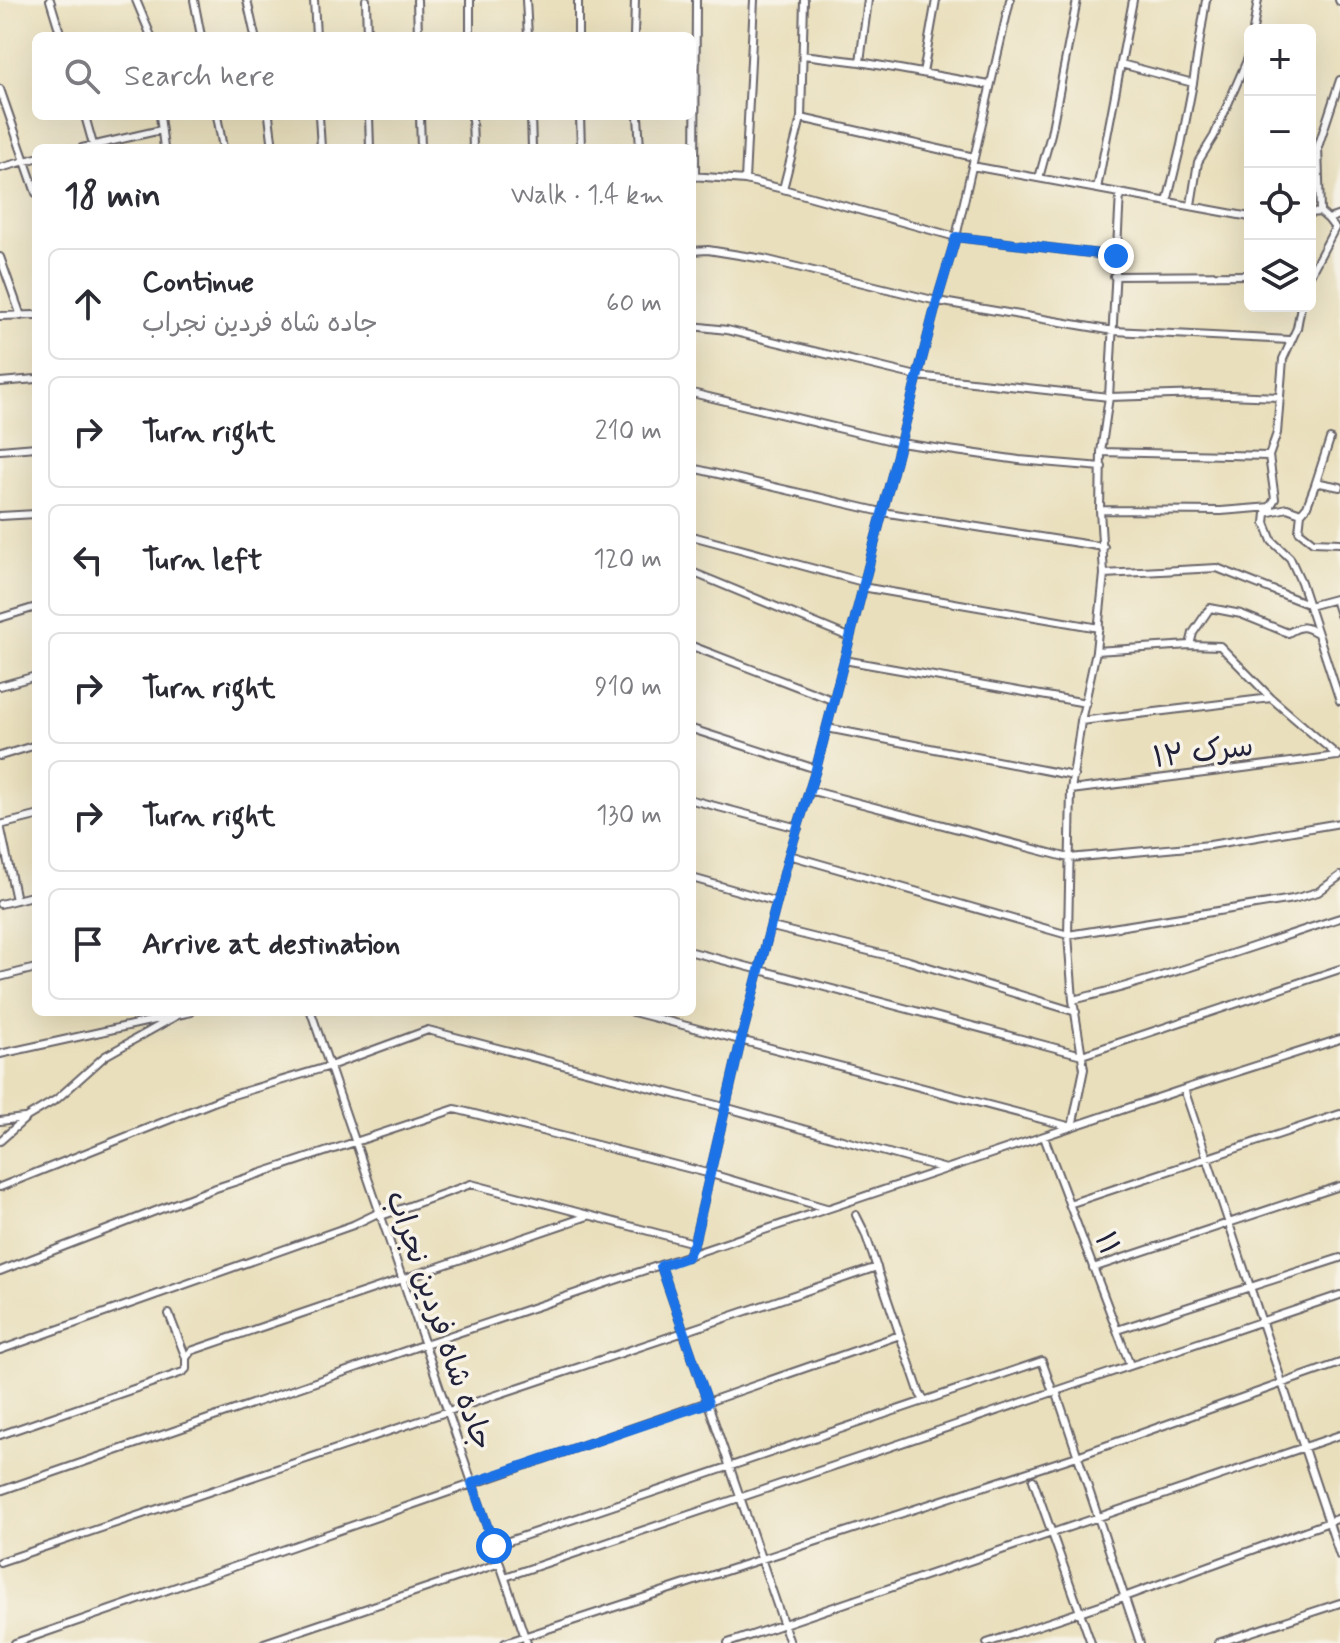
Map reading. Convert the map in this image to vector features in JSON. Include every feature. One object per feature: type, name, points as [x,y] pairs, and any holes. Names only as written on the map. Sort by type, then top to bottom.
[{"type":"street","points":[[50,0],[60,32]]},
{"type":"street","points":[[136,0],[149,32]]},
{"type":"street","points":[[194,0],[200,32]]},
{"type":"street","points":[[247,0],[254,32]]},
{"type":"street","points":[[314,0],[316,32]]},
{"type":"street","points":[[366,0],[367,32]]},
{"type":"street","points":[[417,0],[418,32]]},
{"type":"street","points":[[470,0],[470,32]]},
{"type":"street","points":[[526,0],[528,32]]},
{"type":"street","points":[[578,0],[578,32]]},
{"type":"street","points":[[634,32],[635,0]]},
{"type":"street","points":[[696,0],[696,32]]},
{"type":"street","points":[[745,180],[754,0]]},
{"type":"street","points":[[783,189],[801,118],[804,0]]},
{"type":"street","points":[[860,62],[868,0]]},
{"type":"street","points":[[923,73],[936,0]]},
{"type":"street","points":[[687,1257],[694,1243],[724,1107],[789,855],[816,769],[956,237],[1010,0]]},
{"type":"street","points":[[1039,178],[1051,134],[1077,0]]},
{"type":"street","points":[[1097,189],[1133,0]]},
{"type":"street","points":[[1167,202],[1193,83],[1206,0]]},
{"type":"street","points":[[1254,24],[1258,0]]},
{"type":"street","points":[[803,55],[989,85]]},
{"type":"street","points":[[1121,64],[1193,83]]},
{"type":"street","points":[[1191,205],[1198,162],[1214,136],[1244,67]]},
{"type":"street","points":[[1320,212],[1318,147],[1340,80]]},
{"type":"street","points":[[0,89],[32,180]]},
{"type":"street","points":[[801,118],[974,157]]},
{"type":"street","points":[[86,120],[93,144]]},
{"type":"street","points":[[160,120],[163,144]]},
{"type":"street","points":[[218,120],[222,144]]},
{"type":"street","points":[[270,120],[272,144]]},
{"type":"street","points":[[319,120],[321,144]]},
{"type":"street","points":[[369,120],[370,144]]},
{"type":"street","points":[[420,120],[421,144]]},
{"type":"street","points":[[472,120],[473,144]]},
{"type":"street","points":[[531,120],[532,144]]},
{"type":"street","points":[[580,120],[581,144]]},
{"type":"street","points":[[638,120],[640,144]]},
{"type":"street","points":[[694,144],[695,120]]},
{"type":"street","points":[[106,144],[161,130]]},
{"type":"street","points":[[0,168],[32,159]]},
{"type":"street","points":[[972,166],[1244,216]]},
{"type":"street","points":[[696,176],[745,180],[956,237],[1116,256]]},
{"type":"street","points":[[1072,1127],[1084,1069],[1073,1000],[1068,935],[1071,790],[1096,651],[1104,574],[1100,510],[1101,452],[1114,331],[1120,193]]},
{"type":"street","points":[[1316,212],[1320,212],[1337,228],[1316,264]]},
{"type":"street","points":[[1328,219],[1340,215]]},
{"type":"street","points":[[696,251],[764,259],[937,301],[1114,331],[1289,340]]},
{"type":"street","points":[[0,257],[21,316]]},
{"type":"street","points":[[1114,276],[1244,275]]},
{"type":"street","points":[[1300,312],[1297,328],[1283,359],[1277,433],[1269,456],[1275,499],[1265,523],[1272,541],[1290,558],[1301,582],[1340,701]]},
{"type":"street","points":[[0,316],[32,315]]},
{"type":"street","points":[[696,326],[727,330],[917,376],[1109,397],[1203,394],[1279,397]]},
{"type":"street","points":[[0,382],[32,379]]},
{"type":"street","points":[[696,394],[900,443],[1019,460],[1102,467]]},
{"type":"street","points":[[1330,439],[1307,506],[1301,513],[1299,531],[1313,542],[1340,543]]},
{"type":"street","points":[[0,450],[32,447]]},
{"type":"street","points":[[1101,452],[1269,456]]},
{"type":"street","points":[[696,469],[882,512],[1104,547]]},
{"type":"street","points":[[1315,485],[1340,487]]},
{"type":"street","points":[[1100,510],[1287,508],[1301,513]]},
{"type":"street","points":[[0,516],[32,514]]},
{"type":"street","points":[[696,537],[863,584],[1099,628]]},
{"type":"street","points":[[1104,574],[1217,568],[1307,605],[1337,599],[1340,615]]},
{"type":"street","points":[[696,574],[849,637]]},
{"type":"street","points":[[0,618],[32,608]]},
{"type":"street","points":[[1190,645],[1193,633],[1210,608],[1241,614],[1288,633],[1304,626],[1317,633]]},
{"type":"street","points":[[1096,651],[1220,646],[1271,698],[1339,756]]},
{"type":"street","points":[[696,648],[832,700]]},
{"type":"street","points":[[844,660],[1086,703]]},
{"type":"street","points":[[0,686],[32,677]]},
{"type":"street","points":[[1081,721],[1271,698]]},
{"type":"street","points":[[827,728],[1074,776]]},
{"type":"street","points":[[696,730],[816,769]]},
{"type":"street","points":[[0,756],[32,746]]},
{"type":"street","name":"سرک ۱۲","points":[[1071,790],[1339,756]]},
{"type":"street","points":[[809,790],[1069,858],[1210,845],[1340,823]]},
{"type":"street","points":[[696,801],[798,828]]},
{"type":"street","points":[[16,900],[0,825],[32,817]]},
{"type":"street","points":[[789,855],[1068,935],[1293,899],[1318,892],[1340,876]]},
{"type":"street","points":[[0,868],[9,866]]},
{"type":"street","points":[[696,879],[777,902]]},
{"type":"street","points":[[0,904],[32,896]]},
{"type":"street","points":[[1073,1000],[1252,949],[1340,918]]},
{"type":"street","points":[[772,927],[909,961],[1077,1012]]},
{"type":"street","points":[[696,953],[1082,1055],[1340,969]]},
{"type":"street","points":[[0,977],[32,969]]},
{"type":"street","points":[[0,1054],[173,1016]]},
{"type":"street","points":[[0,1141],[27,1117],[57,1099],[105,1056],[176,1016]]},
{"type":"street","name":"جاده شاه فردین نجراب","points":[[312,1016],[526,1639]]},
{"type":"street","points":[[648,1016],[1072,1127]]},
{"type":"street","points":[[0,1187],[226,1097],[330,1066],[428,1030],[946,1169]]},
{"type":"street","points":[[0,1491],[826,1208],[1340,1039]]},
{"type":"street","points":[[1184,1089],[1340,1556]]},
{"type":"street","points":[[0,1271],[210,1190],[455,1109],[711,1174],[826,1208]]},
{"type":"street","points":[[1069,1204],[1340,1114]]},
{"type":"street","points":[[0,1121],[27,1117]]},
{"type":"street","name":"۱۱","points":[[1044,1137],[1130,1365]]},
{"type":"street","points":[[0,1350],[471,1184],[694,1243]]},
{"type":"street","points":[[1093,1268],[1340,1186]]},
{"type":"street","points":[[856,1215],[925,1401]]},
{"type":"street","points":[[186,1358],[191,1351],[588,1216]]},
{"type":"street","points":[[1117,1330],[1340,1258]]},
{"type":"street","points":[[661,1266],[790,1643]]},
{"type":"street","points":[[0,1562],[877,1267]]},
{"type":"street","points":[[505,1577],[1340,1295]]},
{"type":"street","points":[[0,1435],[183,1372],[187,1366],[186,1358],[169,1314]]},
{"type":"street","points":[[15,1643],[900,1335]]},
{"type":"street","points":[[494,1546],[1042,1361],[1140,1643]]},
{"type":"street","points":[[505,1643],[526,1639],[762,1557],[1077,1456],[1340,1363]]},
{"type":"street","points":[[728,1643],[1340,1435]]},
{"type":"street","points":[[1033,1480],[1091,1643]]},
{"type":"street","points":[[987,1643],[1340,1518]]},
{"type":"street","points":[[264,1643],[500,1563]]},
{"type":"street","points":[[1218,1643],[1340,1603]]},
{"type":"route","points":[[494,1546],[472,1483],[708,1403],[661,1266],[687,1257],[694,1243],[759,970],[789,855],[816,769],[956,237],[1116,256]]}]
